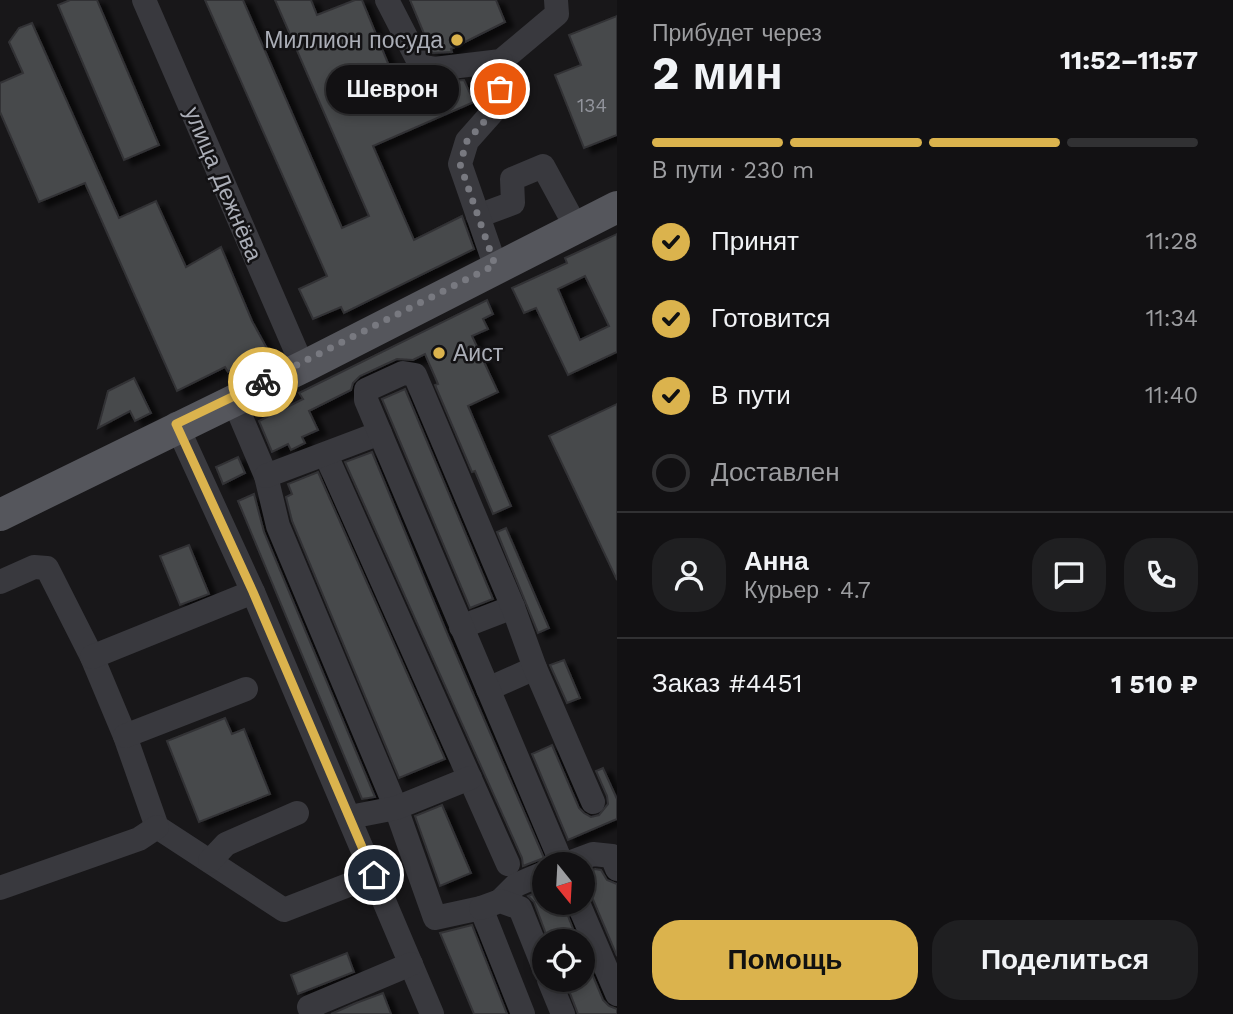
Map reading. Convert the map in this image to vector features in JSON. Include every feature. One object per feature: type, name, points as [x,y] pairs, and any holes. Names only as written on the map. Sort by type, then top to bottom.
[{"type":"main road","points":[[177,427],[617,205]]},
{"type":"main road","points":[[0,510],[234,401],[495,265],[617,205]]},
{"type":"main road","points":[[0,515],[137,446]]},
{"type":"street","name":"улица Дежнёва","points":[[144,0],[302,365]]},
{"type":"street","points":[[387,0],[421,66],[434,69],[501,61],[557,13],[556,0]]},
{"type":"street","points":[[495,265],[460,164],[467,141],[498,106],[501,61]]},
{"type":"street","points":[[478,216],[513,203],[512,179],[543,166],[575,225]]},
{"type":"street","points":[[559,852],[366,400],[366,390],[403,373],[415,375],[593,802]]},
{"type":"street","points":[[234,401],[267,476],[278,526],[396,808],[435,918],[491,905],[520,908],[532,938]]},
{"type":"street","points":[[177,427],[253,592],[432,1014]]},
{"type":"street","points":[[267,476],[380,433]]},
{"type":"street","points":[[326,455],[508,864]]},
{"type":"street","points":[[0,582],[34,567],[47,568],[92,657],[125,736],[157,827],[284,910],[374,875]]},
{"type":"street","points":[[92,657],[253,592]]},
{"type":"street","points":[[461,627],[513,607]]},
{"type":"street","points":[[488,689],[535,668]]},
{"type":"street","points":[[125,736],[246,689]]},
{"type":"street","points":[[350,817],[396,808],[470,778]]},
{"type":"street","points":[[210,861],[226,844],[297,813]]},
{"type":"street","points":[[0,888],[139,839],[157,827]]},
{"type":"street","points":[[595,854],[612,856],[617,869]]},
{"type":"street","points":[[491,905],[516,886],[532,879]]},
{"type":"street","points":[[491,905],[523,1014]]},
{"type":"street","points":[[584,915],[617,994]]},
{"type":"street","points":[[312,1014],[309,1007],[411,964]]},
{"type":"street","points":[[554,992],[563,1014]]},
{"type":"building","points":[[70,0],[97,0],[159,145],[124,160],[58,5]]},
{"type":"building","points":[[205,0],[243,0],[342,228],[369,216],[275,0],[311,0],[317,15],[355,0],[362,0],[401,95],[429,83],[464,80],[474,102],[373,146],[414,240],[462,216],[474,249],[344,313],[341,307],[313,319],[299,289],[327,276]]},
{"type":"building","points":[[410,0],[496,0],[505,22],[451,49],[452,52],[432,53]]},
{"type":"building","points":[[617,16],[617,135],[584,148],[555,75],[581,65],[569,35]]},
{"type":"building","points":[[32,23],[119,218],[156,201],[186,267],[221,247],[252,321],[269,352],[228,372],[225,367],[177,391],[85,183],[39,202],[0,112],[0,83],[23,73],[9,42],[19,28]]},
{"type":"building","points":[[617,234],[617,352],[568,375],[536,308],[524,313],[512,288],[567,263],[565,258]],"holes":[[[585,276],[609,326],[580,340],[558,289]]]},
{"type":"building","points":[[487,300],[493,314],[483,319],[488,329],[472,336],[498,392],[468,406],[511,506],[493,514],[435,385],[438,384],[425,354],[413,360],[397,359],[360,376],[353,383],[351,390],[309,411],[318,430],[302,437],[305,443],[291,450],[288,444],[272,452],[259,421],[303,399],[299,393]]},
{"type":"building","points":[[134,378],[151,413],[135,421],[130,411],[98,428],[108,391]]},
{"type":"building","points":[[405,389],[493,599],[470,608],[382,399]]},
{"type":"building","points":[[617,404],[617,580],[549,436]]},
{"type":"building","points":[[372,452],[541,852],[532,852],[532,863],[523,866],[522,858],[345,462]]},
{"type":"building","points":[[238,457],[245,473],[223,484],[216,467]]},
{"type":"building","points":[[318,472],[445,759],[399,778],[292,521],[286,497],[292,494],[288,484]]},
{"type":"building","points":[[254,494],[264,532],[375,797],[362,799],[238,501]]},
{"type":"building","points":[[506,528],[549,628],[538,633],[497,532]]},
{"type":"building","points":[[189,545],[209,594],[180,605],[160,556]]},
{"type":"building","points":[[564,660],[580,698],[567,703],[550,665]]},
{"type":"building","points":[[225,718],[232,734],[244,729],[270,794],[199,822],[167,741]]},
{"type":"building","points":[[552,745],[579,808],[591,817],[599,815],[608,804],[596,771],[603,768],[617,799],[617,819],[568,840],[532,754]]},
{"type":"building","points":[[442,805],[471,873],[440,886],[415,816]]},
{"type":"building","points":[[595,869],[601,870],[607,880],[617,884],[617,956],[595,904]]},
{"type":"building","points":[[539,915],[568,915],[573,929],[544,929]]},
{"type":"building","points":[[472,925],[507,1014],[474,1014],[440,933]]},
{"type":"building","points":[[347,953],[354,972],[298,994],[291,975]]},
{"type":"building","points":[[595,981],[603,1000],[617,1009],[617,1014],[578,1014],[570,992],[595,992]]},
{"type":"building","points":[[383,993],[391,1014],[331,1014],[356,1003]]},
{"type":"way so far","points":[[263,382],[495,265],[460,164],[467,141],[498,106],[500,89]]},
{"type":"place","name":"Миллион посуда","points":[[457,40]]},
{"type":"place","name":"Шеврон","points":[[500,89]]},
{"type":"place","name":"Аист","points":[[439,353]]},
{"type":"route","points":[[263,382],[176,424],[253,592],[374,875]]}]
